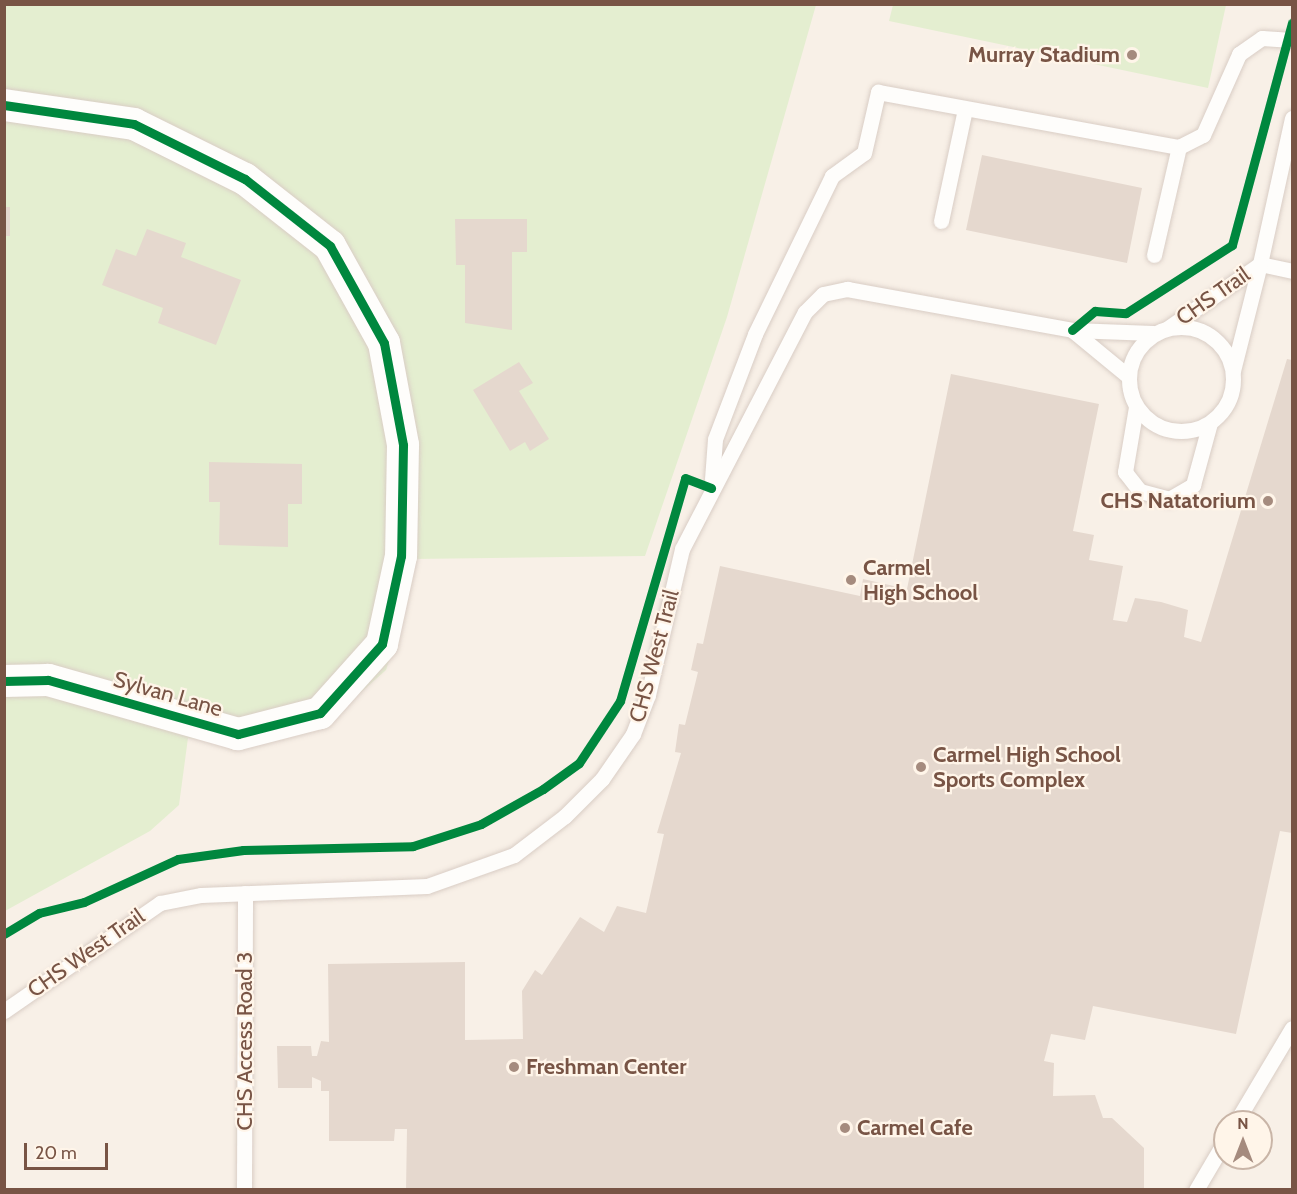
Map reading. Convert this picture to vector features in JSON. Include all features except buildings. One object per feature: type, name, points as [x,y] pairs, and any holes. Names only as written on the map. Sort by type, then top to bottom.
[{"type":"street","name":"Sylvan Lane","points":[[4,105],[134,124],[245,179],[330,246],[384,344],[403,445],[401,556],[382,644],[320,713],[238,734],[48,680],[4,681]]},
{"type":"lane","points":[[711,488],[715,439],[755,334],[832,176],[864,153],[878,92],[1179,147],[1203,135],[1239,54],[1262,38],[1293,40]]},
{"type":"lane","points":[[940,221],[964,109]]},
{"type":"lane","name":"CHS Trail","points":[[1233,371],[1293,118]]},
{"type":"lane","points":[[1154,255],[1179,147]]},
{"type":"lane","points":[[1260,264],[1293,271]]},
{"type":"lane","name":"CHS Trail","points":[[1160,331],[1260,264]]},
{"type":"lane","name":"CHS West Trail","points":[[4,1011],[140,912],[183,897],[427,886],[514,855],[566,816],[602,778],[633,734],[648,695],[682,549],[711,488],[805,312],[823,294],[847,289],[1072,330],[1160,331]]},
{"type":"lane","name":"CHS West Trail","points":[[1072,330],[1129,376]]},
{"type":"lane","points":[[1136,407],[1167,430],[1185,432],[1210,423],[1227,406],[1233,371],[1228,355],[1202,331],[1160,331],[1138,348],[1129,376],[1136,407],[1125,472],[1140,491],[1169,499],[1192,485],[1210,423]]},
{"type":"lane","name":"CHS Access Road 3","points":[[244,1190],[245,893]]},
{"type":"lane","points":[[1243,1110],[1293,1028]]},
{"type":"lane","points":[[1196,1190],[1213,1161]]},
{"type":"green space","name":"Murray Stadium","points":[[893,4],[1226,5],[1208,88],[889,21]]},
{"type":"green space","points":[[5,5],[816,5],[727,317],[645,556],[413,559],[408,600],[386,670],[330,720],[257,743],[188,738],[179,805],[150,831],[5,911]]},
{"type":"cycle path","points":[[1072,330],[1095,311],[1126,313],[1232,245],[1292,23]]},
{"type":"cycle path","points":[[4,105],[134,124],[245,179],[330,246],[384,343],[403,445],[401,556],[382,644],[320,713],[238,734],[48,680],[4,681]]},
{"type":"cycle path","points":[[4,934],[39,913],[84,902],[178,859],[243,850],[413,846],[481,824],[543,789],[579,763],[620,701],[685,478],[711,488]]},
{"type":"place","name":"Murray Stadium","points":[[1132,55]]},
{"type":"place","name":"CHS Natatorium","points":[[1268,501]]},
{"type":"place","name":"Carmel High School","points":[[851,580]]},
{"type":"place","name":"Carmel High School Sports Complex","points":[[921,767]]},
{"type":"place","name":"Freshman Center","points":[[514,1067]]},
{"type":"place","name":"Carmel Cafe","points":[[845,1128]]}]
